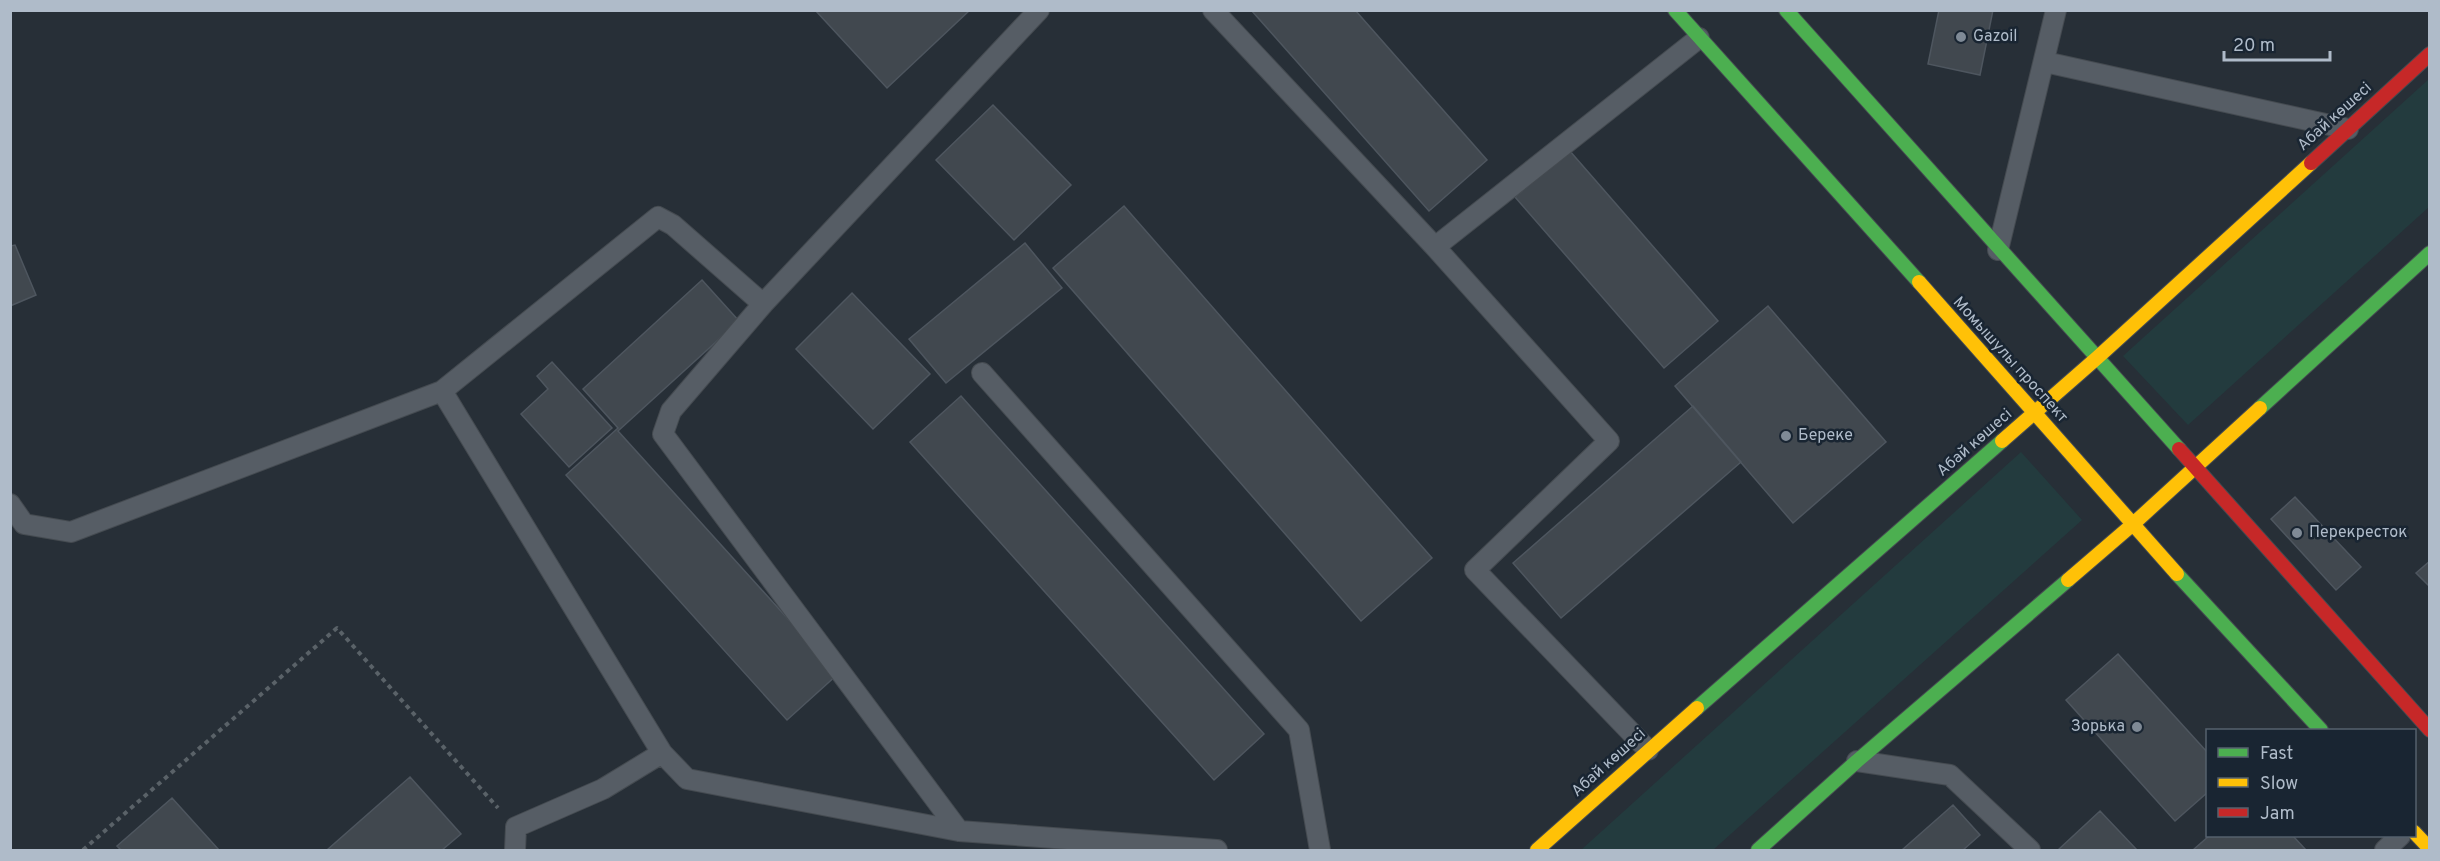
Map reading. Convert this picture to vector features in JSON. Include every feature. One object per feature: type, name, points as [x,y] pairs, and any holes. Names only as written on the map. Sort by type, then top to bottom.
[{"type":"street","name":"Момышулы проспект","points":[[1675,10],[2035,412],[2132,525],[2320,729]]},
{"type":"street","points":[[1786,10],[1998,250],[2098,357],[2430,730]]},
{"type":"street","name":"Абай көшесі","points":[[1537,850],[1648,750],[2098,357],[2430,54]]},
{"type":"street","points":[[1758,850],[1857,761],[2132,525],[2430,253]]},
{"type":"street","points":[[2416,833],[2430,849]]},
{"type":"lane","points":[[959,831],[663,434],[671,411],[763,304],[1040,10]]},
{"type":"lane","points":[[1213,10],[1435,248],[1608,441],[1476,570],[1648,750]]},
{"type":"lane","points":[[1998,250],[2056,10]]},
{"type":"lane","points":[[1435,248],[1699,38]]},
{"type":"lane","points":[[2045,62],[2348,129]]},
{"type":"lane","points":[[10,504],[24,524],[71,532],[442,391],[658,217],[673,225],[763,304]]},
{"type":"lane","points":[[982,373],[1299,730],[1320,850]]},
{"type":"lane","points":[[442,391],[662,753],[687,779],[959,831],[1217,850]]},
{"type":"lane","points":[[515,850],[516,827],[603,789],[662,753]]},
{"type":"lane","points":[[1857,761],[1950,775],[2030,850]]},
{"type":"lane","points":[[2385,850],[2399,837]]},
{"type":"path","points":[[83,850],[337,628],[516,827]]},
{"type":"green space","points":[[2429,79],[2429,207],[2188,425],[2123,356]]},
{"type":"green space","points":[[2021,452],[2082,520],[1713,850],[1581,850]]},
{"type":"building","points":[[815,10],[970,10],[887,88]]},
{"type":"building","points":[[1251,10],[1355,10],[1487,160],[1429,211]]},
{"type":"building","name":"Gazoil","points":[[1939,10],[1993,10],[1980,75],[1928,64]]},
{"type":"building","points":[[993,105],[1071,185],[1014,240],[936,160]]},
{"type":"building","points":[[1569,150],[1718,321],[1664,368],[1515,197]]},
{"type":"building","points":[[1124,206],[1432,558],[1361,621],[1053,268]]},
{"type":"building","points":[[1025,243],[1062,288],[946,383],[909,339]]},
{"type":"building","points":[[15,245],[36,295],[10,306],[10,246]]},
{"type":"building","points":[[702,280],[739,321],[618,431],[838,674],[787,720],[566,475],[618,428],[583,389]]},
{"type":"building","points":[[852,293],[930,374],[873,429],[796,349]]},
{"type":"building","points":[[1768,306],[1886,442],[1793,523],[1675,386]]},
{"type":"building","points":[[552,362],[612,428],[569,467],[521,414],[548,389],[537,376]]},
{"type":"building","points":[[961,396],[1264,734],[1214,780],[910,442]]},
{"type":"building","points":[[1693,406],[1741,462],[1561,618],[1513,563]]},
{"type":"building","points":[[2295,497],[2361,567],[2336,590],[2271,519]]},
{"type":"building","points":[[2430,561],[2430,587],[2416,573]]},
{"type":"building","name":"Зорька","points":[[2118,654],[2206,751],[2206,794],[2175,821],[2066,700]]},
{"type":"building","points":[[410,777],[461,834],[442,850],[327,850]]},
{"type":"building","points":[[172,798],[219,850],[121,850],[117,846]]},
{"type":"building","points":[[1953,805],[1980,835],[1963,850],[1902,850]]},
{"type":"building","points":[[2100,811],[2137,850],[2058,850]]},
{"type":"building","points":[[2208,837],[2294,837],[2306,850],[2193,850]]},
{"type":"traffic: fast","points":[[1675,10],[1919,282]]},
{"type":"traffic: fast","points":[[1786,10],[2179,449]]},
{"type":"traffic: fast","points":[[2260,408],[2430,253]]},
{"type":"traffic: fast","points":[[1697,708],[2002,441]]},
{"type":"traffic: fast","points":[[2177,574],[2320,729]]},
{"type":"traffic: fast","points":[[1758,850],[1857,761],[2068,580]]},
{"type":"traffic: slow","points":[[2002,441],[2311,163]]},
{"type":"traffic: slow","points":[[1919,282],[2177,574]]},
{"type":"traffic: slow","points":[[2068,580],[2260,408]]},
{"type":"traffic: slow","points":[[1537,850],[1697,708]]},
{"type":"traffic: slow","points":[[2416,834],[2430,849]]},
{"type":"traffic: jam","points":[[2311,163],[2430,54]]},
{"type":"traffic: jam","points":[[2179,449],[2430,730]]},
{"type":"place","name":"Gazoil","points":[[1961,37]]},
{"type":"place","name":"Береке","points":[[1786,436]]},
{"type":"place","name":"Перекресток","points":[[2297,533]]},
{"type":"place","name":"Зорька","points":[[2137,727]]}]
